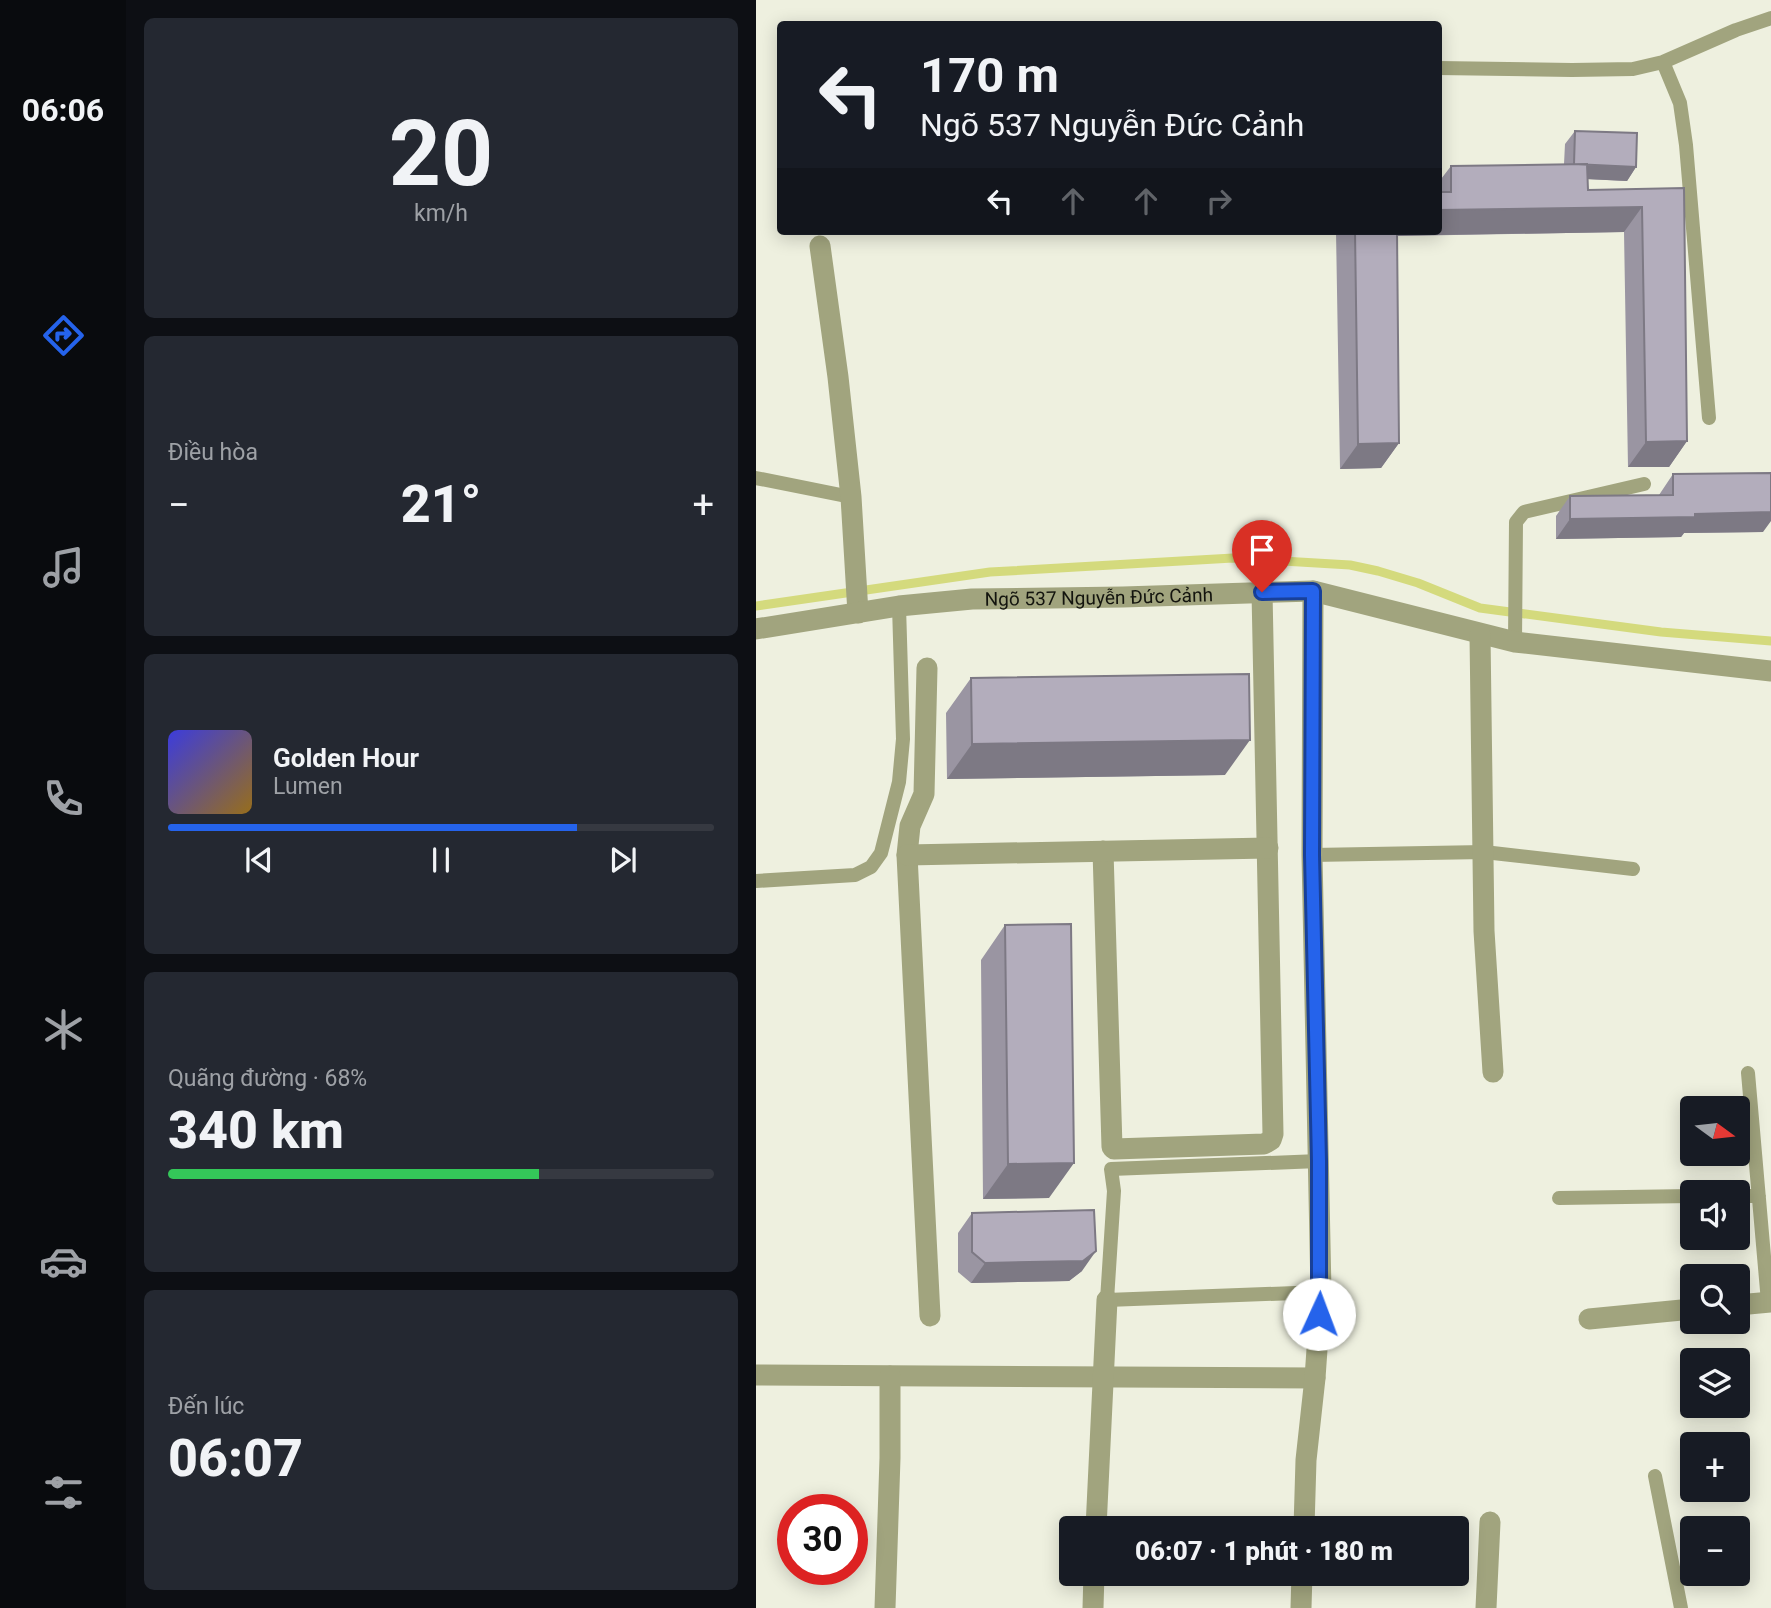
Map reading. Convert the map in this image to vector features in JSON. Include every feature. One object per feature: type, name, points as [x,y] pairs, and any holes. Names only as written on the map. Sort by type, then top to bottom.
[{"type":"street","points":[[820,246],[838,377],[857,599]]},
{"type":"street","points":[[1304,1516],[1306,1460],[1321,1292],[1312,855],[1313,591]]},
{"type":"street","name":"Ngõ 537 Nguyễn Đức Cảnh","points":[[756,629],[857,599],[900,606],[972,599],[1313,591],[1515,642],[1771,671]]},
{"type":"street","points":[[1103,851],[1112,1147],[1264,1143],[1271,1140],[1262,592]]},
{"type":"street","points":[[1480,635],[1484,931],[1493,1072]]},
{"type":"street","points":[[927,668],[924,794],[910,826],[907,855],[930,1316]]},
{"type":"street","points":[[907,855],[1268,848]]},
{"type":"street","points":[[1097,1516],[1107,1300]]},
{"type":"street","points":[[1750,1304],[1770,1302]]},
{"type":"street","points":[[1589,1319],[1680,1310]]},
{"type":"street","points":[[756,1375],[1315,1378]]},
{"type":"street","points":[[885,1608],[890,1376]]},
{"type":"street","points":[[1486,1608],[1490,1522]]},
{"type":"street","points":[[1093,1608],[1094,1586]]},
{"type":"street","points":[[1301,1608],[1302,1586]]},
{"type":"lane","points":[[1442,68],[1633,69],[1663,62],[1771,18]]},
{"type":"lane","points":[[1663,62],[1680,103],[1686,145],[1709,418]]},
{"type":"lane","points":[[756,463],[758,478],[850,497]]},
{"type":"lane","points":[[1515,642],[1516,522],[1524,512],[1644,484]]},
{"type":"lane","points":[[756,881],[855,875],[872,867],[881,853],[899,782],[903,739],[900,606]]},
{"type":"lane","points":[[1312,855],[1484,852],[1633,869]]},
{"type":"lane","points":[[1748,1073],[1770,1302]]},
{"type":"lane","points":[[1319,1161],[1111,1169],[1114,1191],[1107,1300],[1321,1292]]},
{"type":"lane","points":[[1559,1198],[1680,1196]]},
{"type":"lane","points":[[1750,1196],[1759,1196]]},
{"type":"lane","points":[[1655,1476],[1681,1608]]},
{"type":"building","points":[[1575,131],[1637,133],[1636,167],[1574,164]]},
{"type":"building","points":[[1587,164],[1588,190],[1684,188],[1687,441],[1646,442],[1642,207],[1442,210],[1442,192],[1451,192],[1451,166]]},
{"type":"building","points":[[1355,235],[1397,235],[1399,443],[1358,444]]},
{"type":"building","points":[[1771,473],[1771,512],[1695,514],[1695,517],[1570,519],[1570,496],[1673,495],[1673,474]]},
{"type":"building","points":[[1249,674],[1250,740],[972,744],[971,678]]},
{"type":"building","points":[[1071,924],[1074,1163],[1008,1164],[1005,925]]},
{"type":"building","points":[[1094,1210],[1096,1251],[1083,1261],[985,1263],[972,1252],[972,1213]]},
{"type":"waterway","points":[[756,606],[990,572],[1233,558],[1350,565],[1418,583],[1480,608],[1661,632],[1771,641]]},
{"type":"route","points":[[1262,592],[1313,591],[1312,855],[1321,1292],[1319,1314]]}]
